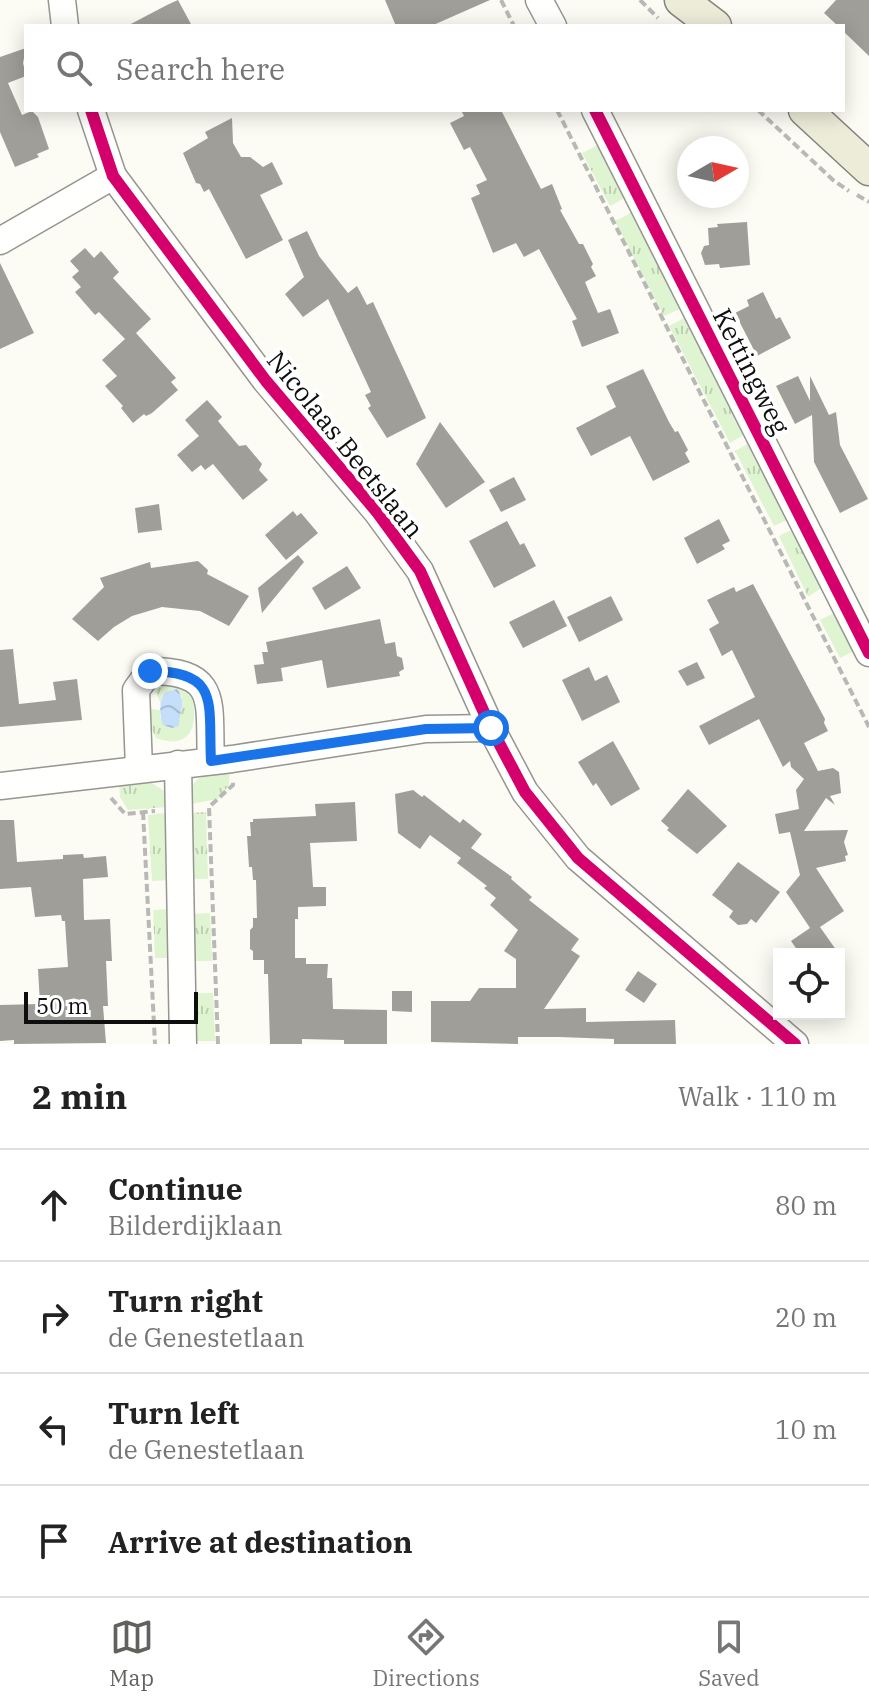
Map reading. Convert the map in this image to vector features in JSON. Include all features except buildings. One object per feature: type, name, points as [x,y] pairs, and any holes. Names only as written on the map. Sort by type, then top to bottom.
[{"type":"main road","points":[[681,0],[713,24]]},
{"type":"main road","points":[[693,0],[714,24]]},
{"type":"main road","points":[[807,112],[869,169]]},
{"type":"street","points":[[62,0],[65,24]]},
{"type":"street","points":[[539,0],[552,24]]},
{"type":"street","name":"Nicolaas Beetslaan","points":[[92,112],[113,176],[266,381],[377,512],[420,571],[491,728],[525,792],[578,858],[795,1044]]},
{"type":"street","name":"Kettingweg","points":[[596,112],[869,653]]},
{"type":"street","points":[[0,241],[113,176]]},
{"type":"street","points":[[139,768],[136,690],[150,671],[177,671],[197,679],[208,698],[221,760]]},
{"type":"street","points":[[0,786],[221,760],[426,729],[491,728]]},
{"type":"street","points":[[178,764],[183,1044]]},
{"type":"path","points":[[501,0],[513,24]]},
{"type":"path","points":[[640,0],[665,24]]},
{"type":"path","points":[[558,112],[869,727]]},
{"type":"path","points":[[760,112],[833,180],[869,202]]},
{"type":"path","points":[[218,1044],[209,807],[233,785],[221,760]]},
{"type":"path","points":[[92,775],[125,814],[179,809]]},
{"type":"path","points":[[143,812],[155,1044]]},
{"type":"green space","points":[[598,145],[625,198],[610,206],[582,153]]},
{"type":"green space","points":[[631,213],[680,309],[664,316],[615,221]]},
{"type":"green space","points":[[686,317],[745,434],[730,443],[669,326]]},
{"type":"green space","points":[[751,442],[789,519],[774,526],[735,451]]},
{"type":"green space","points":[[793,529],[823,587],[808,597],[779,536]]},
{"type":"green space","points":[[837,615],[853,648],[852,652],[840,658],[820,620]]},
{"type":"green space","points":[[164,684],[190,690],[193,701],[191,730],[179,741],[156,738],[150,725],[151,709],[160,710],[160,718],[179,716],[182,696],[176,689],[162,696],[161,704],[155,691]]},
{"type":"green space","points":[[230,770],[229,785],[218,799],[186,805],[191,787],[200,778]]},
{"type":"green space","points":[[147,780],[166,792],[167,807],[128,810],[120,797],[119,782]]},
{"type":"green space","points":[[206,812],[208,879],[190,879],[187,813]]},
{"type":"green space","points":[[167,813],[170,880],[152,881],[148,815]]},
{"type":"green space","points":[[171,909],[173,958],[155,958],[153,910]]},
{"type":"green space","points":[[210,913],[212,961],[194,961],[192,914]]},
{"type":"green space","points":[[195,993],[213,993],[215,1041],[197,1041]]},
{"type":"water","points":[[177,689],[182,698],[182,707],[179,726],[172,728],[163,725],[161,704],[165,692]]},
{"type":"cycle path","points":[[92,112],[113,176],[266,381],[377,512],[420,571],[491,728],[525,792],[578,858],[795,1044]]},
{"type":"cycle path","points":[[596,112],[869,653]]},
{"type":"route","points":[[150,671],[177,671],[197,679],[208,698],[211,761],[426,729],[491,728]]}]
